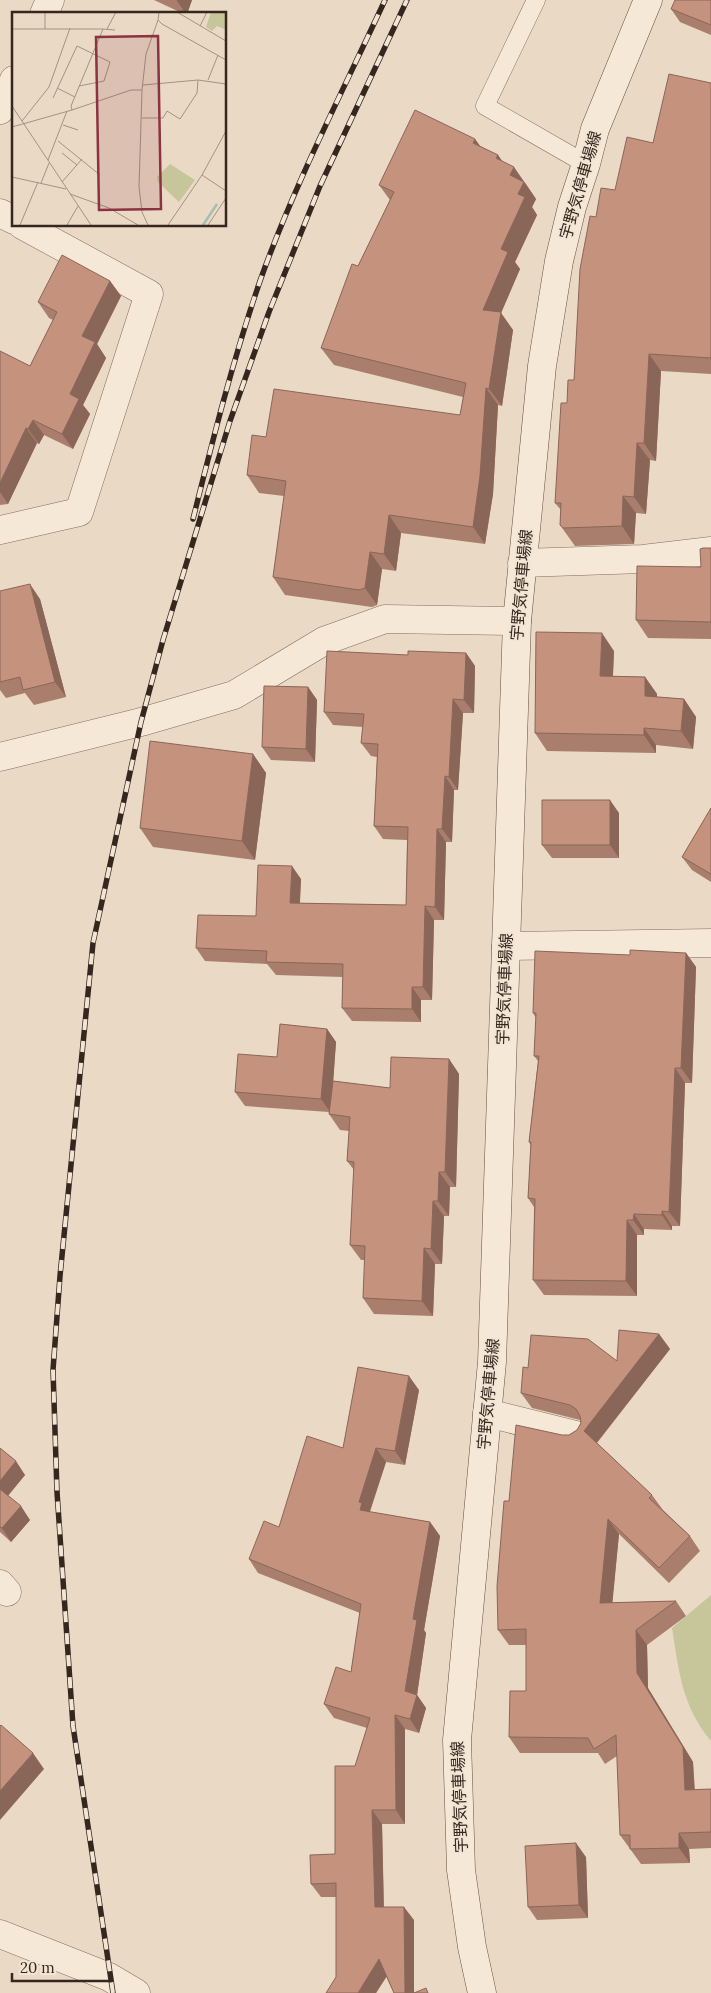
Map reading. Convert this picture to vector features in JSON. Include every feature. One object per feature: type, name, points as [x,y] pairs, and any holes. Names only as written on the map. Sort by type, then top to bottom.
[{"type":"main road","points":[[45,12],[50,0]]},
{"type":"main road","name":"宇野気停車場線","points":[[482,1993],[472,1947],[461,1870],[457,1740],[492,1362],[517,621],[542,366],[558,262],[595,129],[648,0]]},
{"type":"main road","points":[[0,110],[12,84]]},
{"type":"main road","points":[[0,213],[12,219]]},
{"type":"main road","points":[[0,530],[79,512],[149,294],[24,226]]},
{"type":"main road","points":[[522,563],[643,559],[711,551]]},
{"type":"main road","points":[[0,758],[140,722],[234,695],[324,641],[384,619],[517,621]]},
{"type":"main road","points":[[506,946],[711,943]]},
{"type":"main road","points":[[487,1413],[576,1435]]},
{"type":"main road","points":[[0,1934],[109,1977],[136,1993]]},
{"type":"lane","points":[[536,0],[485,106],[586,164]]},
{"type":"green space","points":[[711,1595],[711,1741],[694,1715],[683,1688],[672,1628]]},
{"type":"building","points":[[675,0],[711,0],[711,25],[671,9]]},
{"type":"building","points":[[669,74],[711,83],[711,358],[649,354],[644,443],[637,443],[634,497],[623,496],[622,526],[563,528],[560,525],[561,503],[555,503],[561,403],[567,403],[568,380],[574,380],[580,269],[590,216],[596,217],[601,188],[615,190],[627,137],[653,143]]},
{"type":"building","points":[[415,110],[475,139],[473,143],[498,155],[496,158],[514,167],[510,175],[524,182],[518,194],[525,197],[501,249],[508,252],[483,310],[501,312],[489,389],[486,388],[480,476],[473,527],[389,515],[384,554],[370,552],[365,588],[359,590],[273,577],[286,481],[247,475],[252,435],[266,437],[274,389],[460,415],[466,383],[321,348],[352,264],[358,266],[394,192],[379,185]]},
{"type":"building","points":[[62,255],[110,281],[82,336],[95,342],[70,394],[79,399],[62,434],[33,420],[28,429],[26,428],[0,483],[0,351],[30,366],[57,312],[38,302]]},
{"type":"building","points":[[711,548],[711,622],[636,620],[637,566],[701,567],[700,549]]},
{"type":"building","points":[[30,584],[55,682],[23,690],[20,677],[0,682],[0,591]]},
{"type":"building","points":[[536,632],[602,633],[600,676],[645,677],[645,696],[684,699],[681,731],[644,728],[644,735],[535,733]]},
{"type":"building","points":[[327,651],[408,655],[408,651],[466,653],[464,700],[453,699],[449,777],[445,776],[442,829],[437,829],[435,907],[425,906],[423,987],[412,987],[412,1009],[342,1008],[343,964],[266,962],[267,951],[196,948],[198,915],[256,916],[258,865],[292,866],[290,903],[406,905],[408,827],[374,826],[378,744],[361,743],[364,714],[324,712]]},
{"type":"building","points":[[264,686],[308,687],[306,749],[262,747]]},
{"type":"building","points":[[150,741],[253,754],[242,841],[140,828]]},
{"type":"building","points":[[542,800],[610,800],[610,845],[542,845]]},
{"type":"building","points":[[711,808],[711,874],[682,857]]},
{"type":"building","points":[[630,950],[686,953],[681,1068],[675,1068],[669,1212],[662,1211],[662,1215],[634,1214],[633,1220],[627,1220],[626,1281],[533,1280],[535,1199],[528,1198],[531,1142],[529,1142],[539,1056],[534,1056],[536,1013],[533,1013],[535,951],[630,955]]},
{"type":"building","points":[[280,1024],[327,1029],[321,1099],[235,1092],[238,1054],[277,1057]]},
{"type":"building","points":[[391,1057],[449,1059],[445,1172],[439,1172],[438,1201],[433,1201],[431,1249],[424,1248],[422,1301],[363,1298],[365,1246],[350,1245],[354,1162],[347,1161],[350,1117],[329,1114],[333,1081],[390,1088]]},
{"type":"building","points":[[619,1330],[659,1334],[584,1431],[652,1495],[649,1498],[690,1536],[659,1568],[608,1519],[600,1603],[676,1601],[636,1630],[637,1673],[683,1747],[685,1790],[711,1789],[711,1832],[679,1833],[679,1848],[630,1849],[630,1835],[620,1835],[616,1735],[594,1749],[588,1738],[509,1737],[510,1691],[526,1691],[526,1629],[498,1630],[497,1586],[504,1501],[509,1501],[516,1425],[569,1435],[577,1430],[581,1423],[576,1409],[570,1405],[521,1393],[523,1367],[528,1368],[531,1335],[588,1339],[617,1361]]},
{"type":"building","points":[[358,1367],[409,1376],[395,1451],[376,1448],[359,1502],[362,1503],[360,1510],[430,1522],[413,1619],[417,1620],[405,1691],[417,1695],[410,1719],[395,1715],[396,1810],[372,1810],[375,1907],[404,1907],[405,1993],[394,1993],[379,1959],[358,1993],[326,1993],[336,1977],[336,1883],[311,1884],[310,1855],[335,1854],[335,1766],[355,1766],[370,1718],[324,1704],[336,1667],[351,1672],[361,1604],[249,1559],[264,1521],[279,1527],[307,1436],[343,1448]]},
{"type":"building","points":[[0,1448],[16,1461],[0,1481]]},
{"type":"building","points":[[0,1489],[21,1506],[2,1528],[0,1527]]},
{"type":"building","points":[[0,1726],[33,1753],[0,1791]]},
{"type":"building","points":[[576,1843],[579,1905],[528,1907],[525,1846]]},
{"type":"building","points":[[426,1988],[428,1993],[414,1993]]},
{"type":"railway","points":[[193,519],[232,369],[273,245],[303,174],[385,0]]},
{"type":"railway","points":[[113,1993],[73,1726],[57,1492],[53,1370],[60,1276],[93,943],[141,722],[163,640],[230,421],[269,312],[320,186],[407,0]]}]
